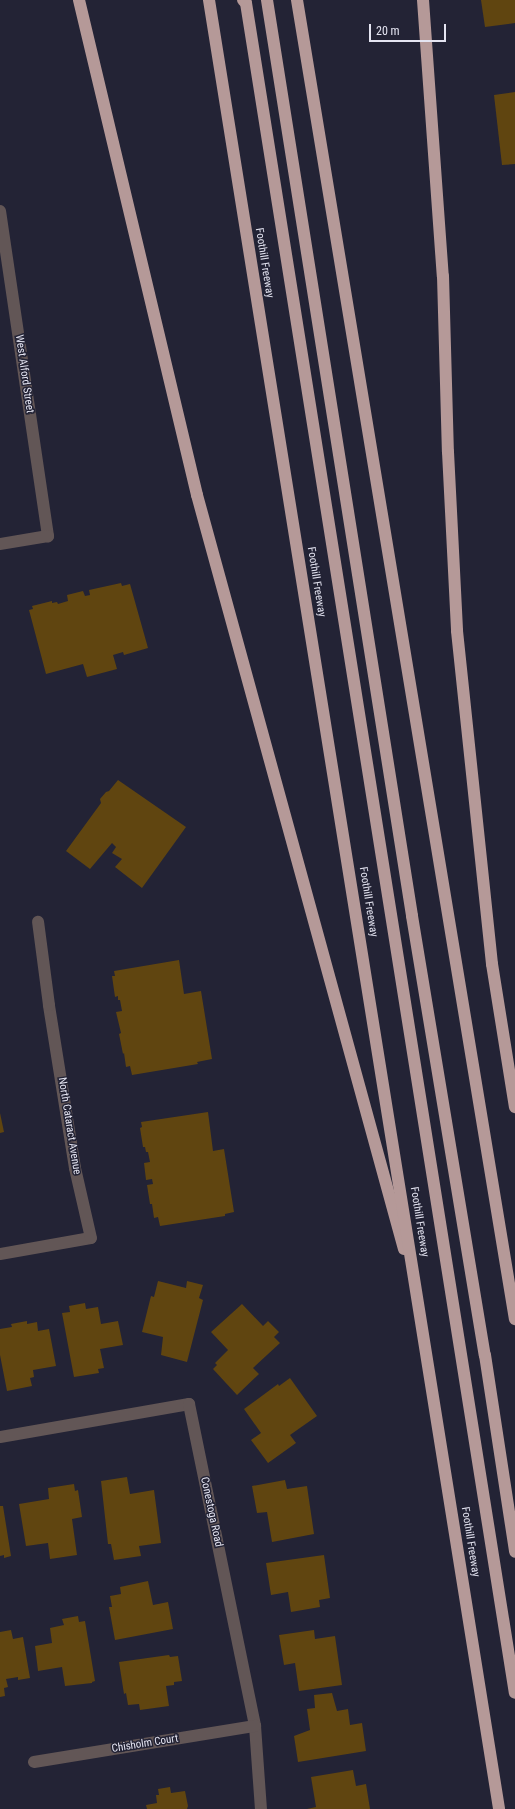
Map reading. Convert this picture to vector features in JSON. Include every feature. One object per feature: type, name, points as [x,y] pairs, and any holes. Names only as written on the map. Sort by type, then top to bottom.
[{"type":"highway","points":[[79,0],[197,495],[420,1309]]},
{"type":"highway","name":"Foothill Freeway","points":[[209,0],[499,1809]]},
{"type":"highway","points":[[243,0],[246,3],[515,1693]]},
{"type":"highway","points":[[266,0],[409,900],[485,1355],[515,1552]]},
{"type":"highway","points":[[297,0],[515,1320]]},
{"type":"highway","points":[[423,0],[443,276],[448,452],[457,631],[492,964],[515,1107]]},
{"type":"street","name":"West Alford Street","points":[[0,211],[48,536],[0,544]]},
{"type":"street","name":"North Cataract Avenue","points":[[0,1254],[91,1238],[75,1168],[38,922]]},
{"type":"street","name":"Conestoga Road","points":[[0,1437],[189,1404],[255,1726],[261,1809]]},
{"type":"street","name":"Chisholm Court","points":[[34,1762],[255,1726]]},
{"type":"building","points":[[481,0],[515,0],[515,23],[485,27]]},
{"type":"building","points":[[515,92],[515,164],[502,165],[494,95]]},
{"type":"building","points":[[121,583],[122,586],[130,584],[148,648],[124,655],[123,652],[113,655],[117,669],[87,677],[83,664],[46,674],[29,610],[33,609],[32,606],[52,601],[52,603],[57,602],[58,604],[68,601],[67,595],[83,591],[85,596],[90,595],[89,590]]},
{"type":"building","points":[[118,780],[186,827],[142,888],[115,867],[122,859],[112,853],[116,847],[112,843],[90,869],[66,851],[101,803],[100,799]]},
{"type":"building","points":[[179,960],[184,994],[201,991],[212,1059],[197,1062],[198,1064],[132,1075],[130,1066],[126,1067],[119,1034],[121,1033],[116,1012],[122,1011],[118,996],[115,997],[112,976],[115,976],[114,971]]},
{"type":"building","points":[[208,1112],[213,1151],[224,1149],[234,1212],[225,1214],[225,1216],[160,1226],[158,1217],[154,1218],[152,1204],[150,1204],[147,1185],[153,1184],[152,1179],[146,1180],[144,1163],[150,1162],[148,1152],[146,1152],[145,1147],[143,1147],[140,1128],[142,1127],[141,1122]]},
{"type":"building","points":[[0,1113],[4,1132],[0,1133]]},
{"type":"building","points":[[158,1281],[186,1288],[187,1281],[203,1285],[199,1298],[203,1300],[187,1362],[161,1355],[163,1337],[142,1332],[151,1296],[154,1297]]},
{"type":"building","points":[[85,1303],[86,1309],[98,1307],[101,1324],[118,1321],[123,1345],[100,1349],[104,1368],[98,1369],[99,1373],[74,1377],[62,1313],[70,1312],[69,1306]]},
{"type":"building","points":[[242,1304],[263,1326],[268,1321],[279,1332],[274,1337],[280,1343],[253,1368],[259,1374],[237,1395],[213,1369],[217,1365],[215,1363],[228,1350],[211,1332]]},
{"type":"building","points":[[27,1321],[27,1324],[37,1322],[38,1331],[49,1329],[56,1366],[33,1370],[34,1377],[30,1378],[32,1386],[7,1391],[0,1355],[0,1329],[12,1327],[11,1324]]},
{"type":"building","points":[[290,1378],[317,1416],[290,1435],[296,1443],[268,1463],[251,1440],[261,1433],[244,1409],[278,1384],[279,1386]]},
{"type":"building","points":[[127,1477],[130,1494],[154,1490],[161,1543],[139,1546],[141,1556],[114,1560],[111,1544],[108,1544],[101,1481]]},
{"type":"building","points":[[285,1480],[287,1489],[307,1486],[314,1534],[272,1542],[267,1512],[257,1513],[252,1486]]},
{"type":"building","points":[[74,1484],[75,1491],[78,1490],[82,1517],[72,1519],[77,1555],[50,1559],[48,1543],[26,1546],[19,1504],[49,1499],[48,1488]]},
{"type":"building","points":[[0,1506],[3,1506],[11,1556],[4,1558],[4,1555],[0,1556]]},
{"type":"building","points":[[324,1555],[330,1598],[319,1600],[320,1607],[291,1612],[288,1592],[271,1595],[266,1563]]},
{"type":"building","points":[[148,1581],[153,1605],[168,1602],[173,1629],[115,1640],[109,1607],[112,1607],[110,1596],[121,1594],[120,1587]]},
{"type":"building","points":[[78,1616],[79,1622],[85,1621],[95,1681],[92,1683],[65,1686],[62,1667],[38,1671],[35,1646],[52,1643],[50,1628],[64,1625],[62,1619]]},
{"type":"building","points":[[11,1630],[13,1639],[23,1637],[30,1678],[18,1680],[18,1677],[6,1679],[8,1687],[4,1688],[5,1696],[0,1697],[0,1632]]},
{"type":"building","points":[[314,1630],[315,1639],[335,1636],[342,1685],[299,1691],[295,1663],[284,1665],[279,1635]]},
{"type":"building","points":[[169,1655],[170,1657],[178,1656],[182,1681],[174,1682],[174,1685],[166,1686],[169,1706],[140,1710],[139,1704],[128,1705],[126,1693],[124,1694],[119,1662]]},
{"type":"building","points":[[332,1693],[337,1711],[348,1709],[350,1725],[362,1723],[366,1751],[298,1762],[294,1736],[310,1730],[307,1709],[315,1708],[314,1695]]},
{"type":"building","points":[[353,1770],[356,1786],[366,1784],[370,1809],[307,1809],[316,1807],[311,1777]]},
{"type":"building","points":[[170,1787],[171,1793],[185,1791],[188,1806],[187,1809],[147,1809],[146,1805],[157,1803],[156,1795],[159,1795],[158,1789]]}]
